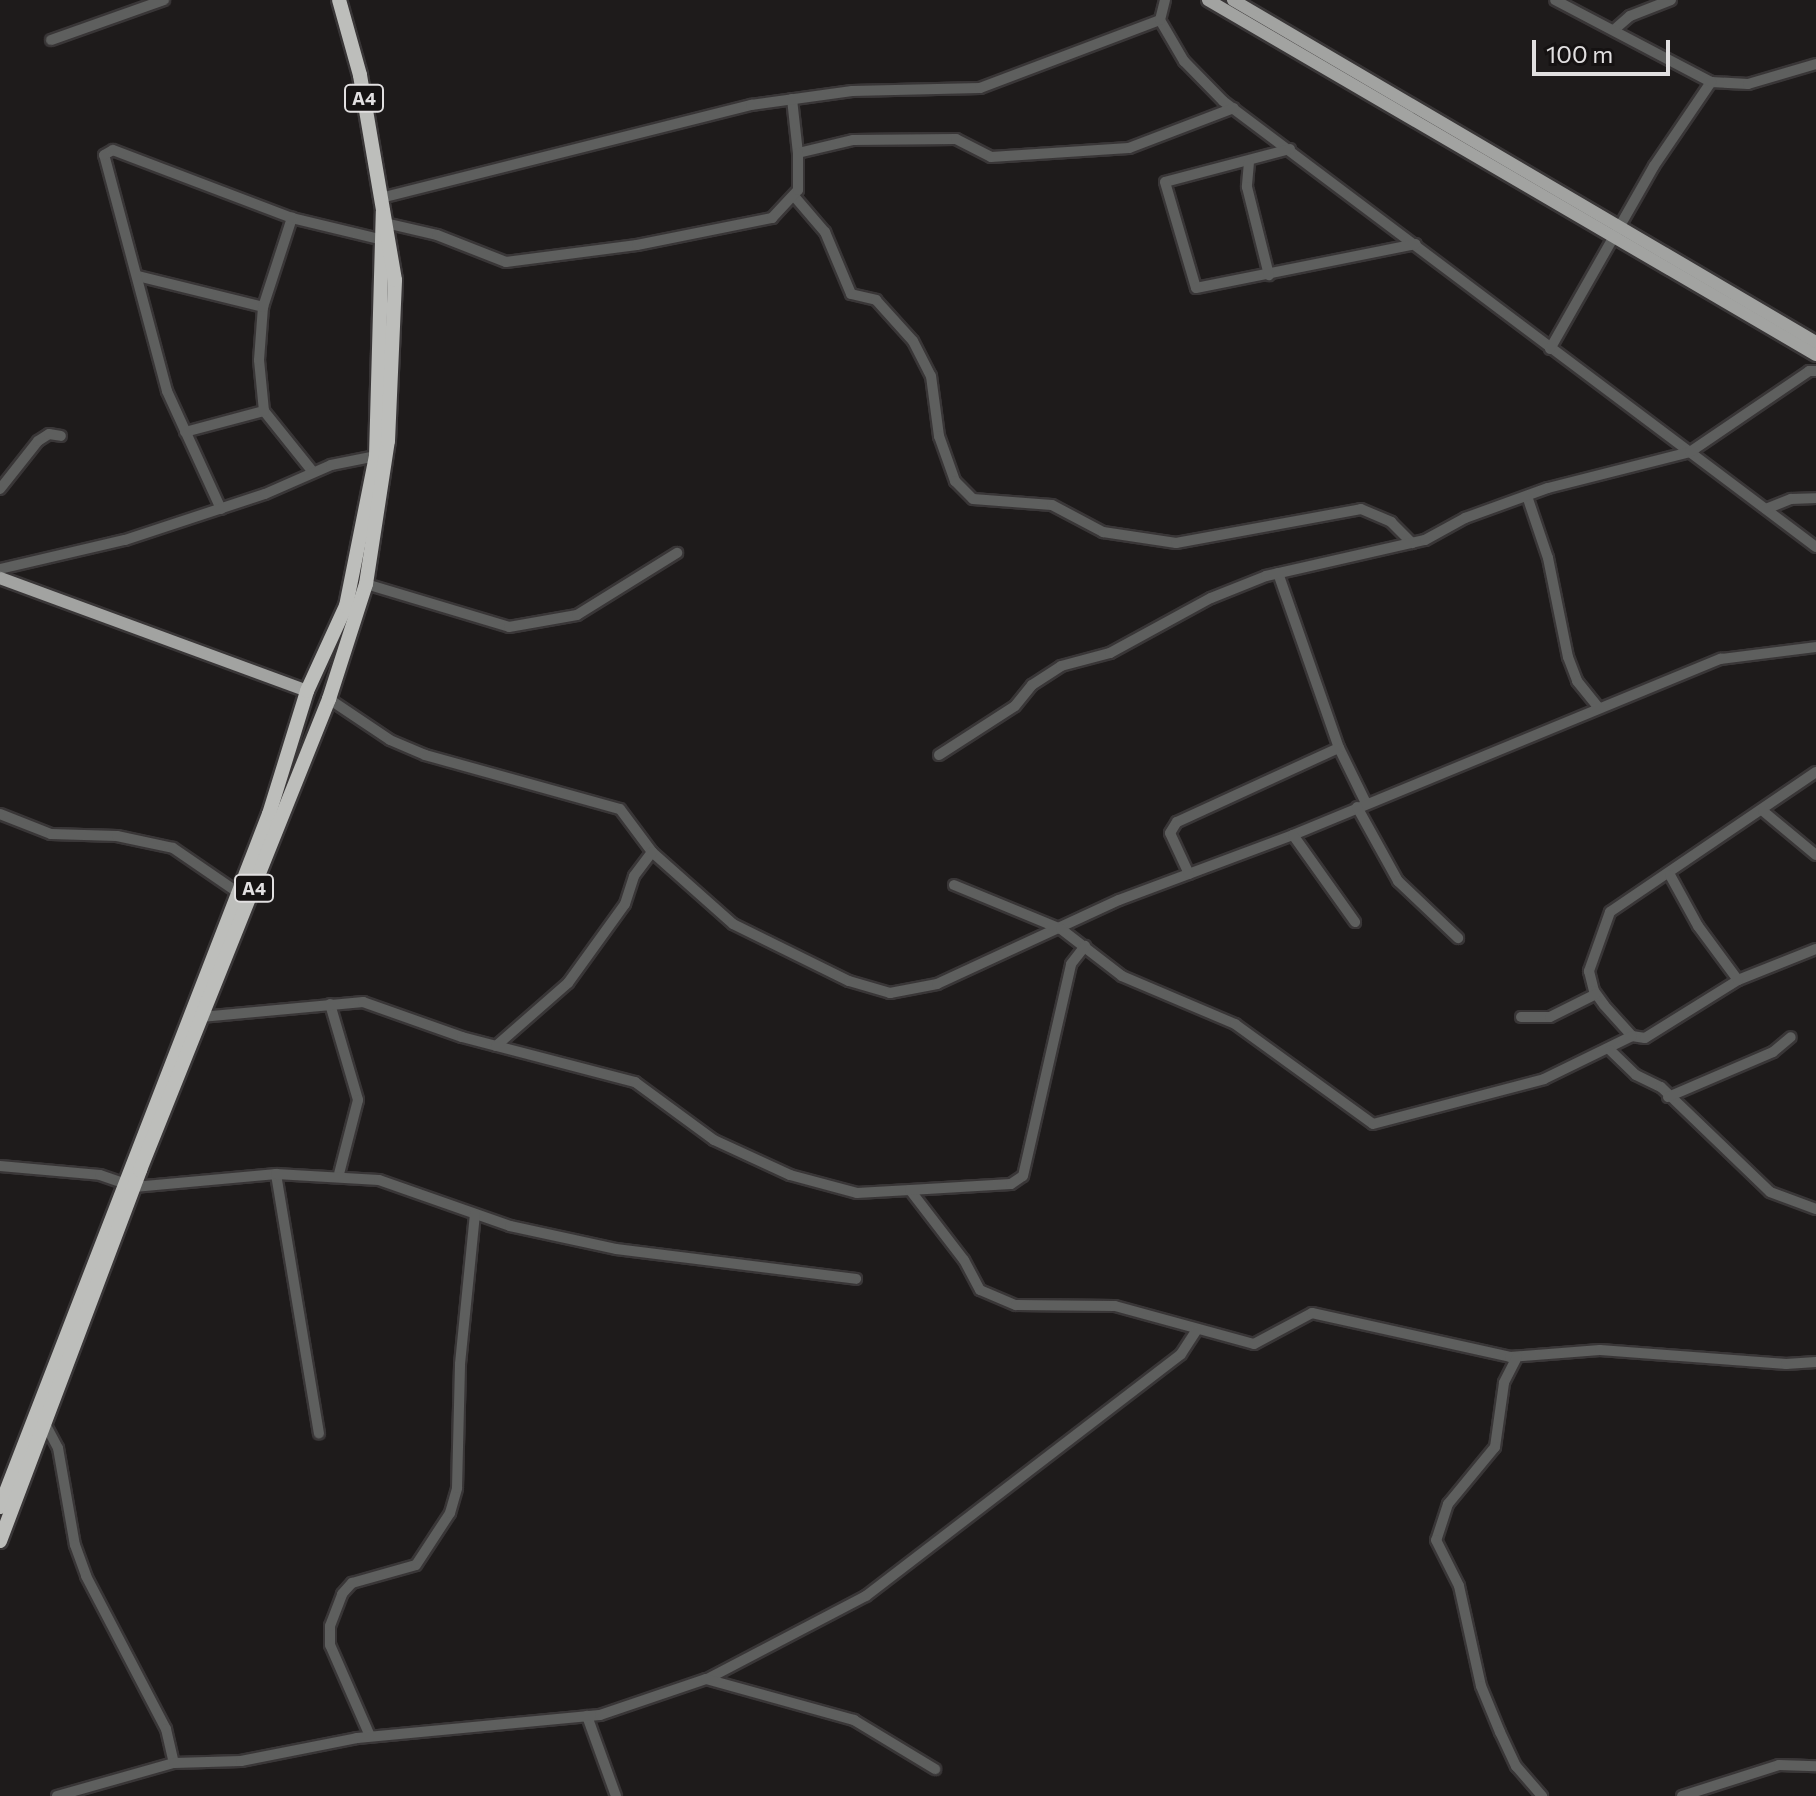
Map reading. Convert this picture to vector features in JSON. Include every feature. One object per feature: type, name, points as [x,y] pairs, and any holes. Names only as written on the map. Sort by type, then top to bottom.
[{"type":"highway","name":"A4","points":[[275,816],[307,691],[350,608],[366,584],[392,404],[397,333],[383,214],[360,75],[339,0]]},
{"type":"highway","name":"A4","points":[[0,1541],[40,1417],[128,1185],[275,816],[329,699],[350,608],[376,456],[386,241]]},
{"type":"highway","points":[[317,669],[335,677]]},
{"type":"highway","points":[[299,719],[316,727]]},
{"type":"highway","name":"A4","points":[[128,1185],[201,1017],[244,896]]},
{"type":"highway","name":"A4","points":[[0,1507],[40,1417]]},
{"type":"main road","points":[[1208,0],[1256,20],[1341,68],[1816,355]]},
{"type":"main road","points":[[1233,0],[1256,20]]},
{"type":"main road","points":[[1618,233],[1816,342]]},
{"type":"main road","points":[[0,578],[307,691]]},
{"type":"street","points":[[51,40],[164,0]]},
{"type":"street","points":[[1165,0],[1160,20],[1199,80],[1550,349],[1816,547]]},
{"type":"street","points":[[1555,0],[1711,82],[1748,84],[1816,64]]},
{"type":"street","points":[[1615,29],[1630,16],[1671,0]]},
{"type":"street","points":[[383,214],[792,99],[864,90],[980,88],[1160,20]]},
{"type":"street","points":[[1550,349],[1654,166],[1711,82]]},
{"type":"street","points":[[383,214],[485,256],[523,261],[757,223],[783,211],[794,196],[798,153],[792,99]]},
{"type":"street","points":[[798,153],[853,140],[956,139],[991,157],[1080,154],[1159,140],[1234,108]]},
{"type":"street","points":[[221,509],[185,432],[152,346],[138,276],[104,157],[111,149],[292,218],[386,241]]},
{"type":"street","points":[[1290,149],[1249,162],[1170,179],[1165,188],[1196,288],[1416,244]]},
{"type":"street","points":[[1249,162],[1247,187],[1269,275]]},
{"type":"street","points":[[794,196],[825,232],[851,294],[876,300],[913,341],[931,376],[939,436],[955,481],[973,499],[1052,505],[1103,532],[1176,543],[1361,509],[1391,522],[1412,543]]},
{"type":"street","points":[[292,218],[263,307],[259,360],[264,411],[313,472]]},
{"type":"street","points":[[138,276],[263,307]]},
{"type":"street","points":[[939,755],[1015,706],[1032,685],[1061,666],[1110,653],[1189,607],[1278,573],[1412,543],[1527,496],[1690,452],[1809,371],[1816,371]]},
{"type":"street","points":[[185,432],[264,411]]},
{"type":"street","points":[[0,489],[38,441],[48,434],[61,436]]},
{"type":"street","points":[[0,569],[125,540],[221,509],[313,472],[376,456]]},
{"type":"street","points":[[1527,496],[1548,558],[1568,657],[1577,681],[1597,706]]},
{"type":"street","points":[[1766,509],[1816,498]]},
{"type":"street","points":[[366,584],[509,627],[577,615],[677,553]]},
{"type":"street","points":[[1278,573],[1339,748],[1398,881],[1458,938]]},
{"type":"street","points":[[329,699],[390,740],[425,755],[620,809],[652,852],[733,924],[873,991],[937,984],[1189,874],[1293,835],[1597,706],[1721,659],[1816,647]]},
{"type":"street","points":[[1189,874],[1170,833],[1177,822],[1339,748]]},
{"type":"street","points":[[1816,772],[1605,917],[1589,962],[1596,994],[1632,1036],[1645,1038],[1738,980],[1816,949]]},
{"type":"street","points":[[1763,811],[1816,855]]},
{"type":"street","points":[[0,814],[51,834],[117,836],[173,848],[244,896]]},
{"type":"street","points":[[1293,835],[1355,922]]},
{"type":"street","points":[[496,1046],[568,983],[625,904],[634,876],[652,852]]},
{"type":"street","points":[[1670,875],[1698,926],[1738,980]]},
{"type":"street","points":[[954,885],[1061,929],[1122,976],[1235,1024],[1373,1124],[1544,1079],[1610,1050],[1632,1036]]},
{"type":"street","points":[[201,1017],[330,1004],[386,1007],[496,1046],[635,1082],[714,1140],[810,1182],[857,1193],[1011,1184],[1023,1176],[1071,964],[1085,946]]},
{"type":"street","points":[[1521,1017],[1550,1017],[1596,994]]},
{"type":"street","points":[[330,1004],[358,1100],[339,1174]]},
{"type":"street","points":[[1668,1097],[1773,1052],[1791,1037]]},
{"type":"street","points":[[1610,1050],[1668,1097],[1770,1192],[1816,1209]]},
{"type":"street","points":[[0,1166],[78,1172],[128,1185],[276,1174],[339,1174],[379,1180],[475,1215],[533,1232],[695,1262],[856,1279]]},
{"type":"street","points":[[276,1174],[319,1433]]},
{"type":"street","points":[[910,1190],[989,1297],[1016,1305],[1115,1306],[1196,1331],[1258,1344],[1299,1317],[1319,1314],[1517,1357],[1600,1350],[1786,1364],[1816,1362]]},
{"type":"street","points":[[370,1736],[330,1645],[330,1626],[342,1594],[352,1583],[416,1565],[450,1513],[457,1488],[457,1405],[475,1215]]},
{"type":"street","points":[[57,1796],[174,1763],[250,1760],[370,1736],[587,1716],[706,1679],[866,1596],[1181,1354],[1196,1331]]},
{"type":"street","points":[[1517,1357],[1504,1383],[1495,1447],[1448,1504],[1436,1540],[1459,1586],[1481,1686],[1500,1732],[1516,1766],[1542,1796]]},
{"type":"street","points":[[40,1417],[58,1448],[78,1556],[95,1599],[166,1729],[174,1763]]},
{"type":"street","points":[[706,1679],[854,1720],[935,1769]]},
{"type":"street","points":[[587,1716],[616,1796]]},
{"type":"street","points":[[1682,1796],[1779,1765],[1816,1766]]}]
